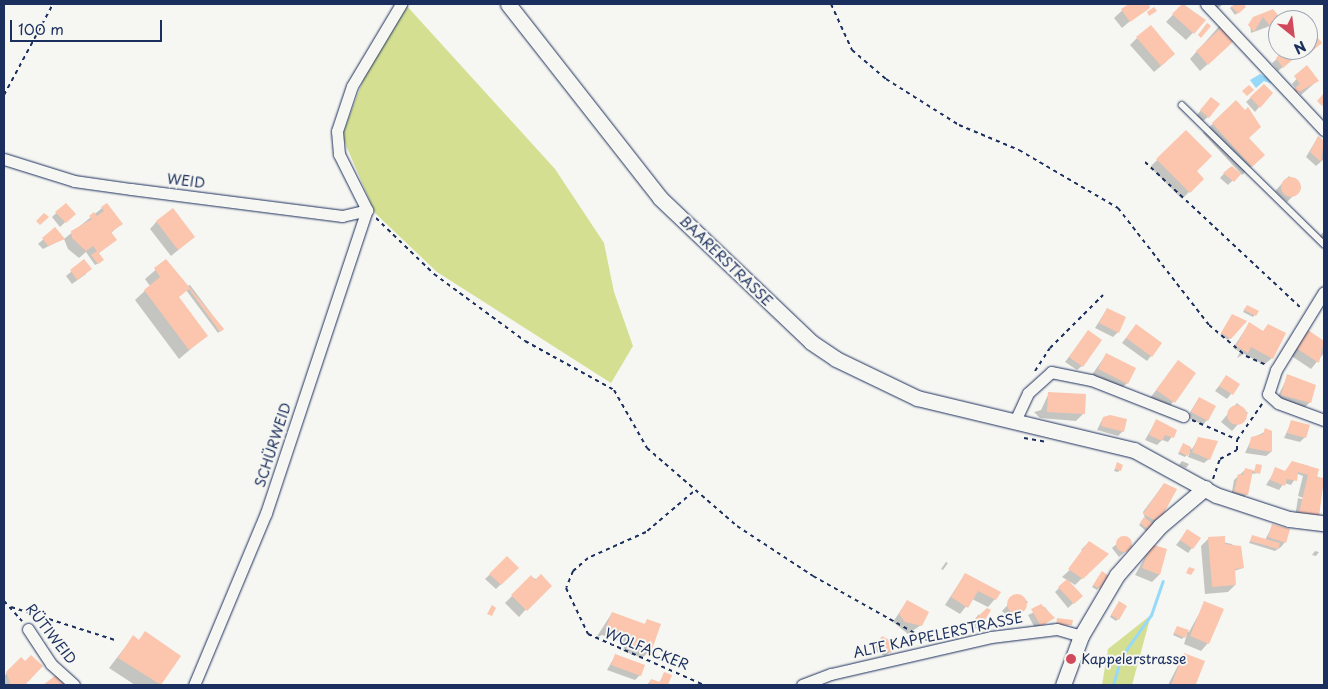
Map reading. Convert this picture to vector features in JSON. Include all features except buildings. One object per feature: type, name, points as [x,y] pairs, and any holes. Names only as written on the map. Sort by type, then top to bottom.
[{"type":"street","points":[[367,210],[339,154],[337,131],[352,86],[401,4]]},
{"type":"street","name":"BAARERSTRASSE","points":[[508,4],[660,198],[811,342],[861,374],[910,395],[1015,421],[1034,433],[1057,439],[1105,442],[1176,469],[1205,488],[1289,519],[1324,523]]},
{"type":"street","points":[[1206,4],[1324,130]]},
{"type":"street","name":"WEID","points":[[4,159],[74,181],[342,216],[367,210]]},
{"type":"street","name":"SCHÜRWEID","points":[[194,685],[266,513],[367,210]]},
{"type":"street","points":[[1324,292],[1276,370],[1268,394],[1278,403],[1324,420]]},
{"type":"street","points":[[1015,421],[1028,393],[1051,372],[1062,372],[1183,416]]},
{"type":"street","points":[[1063,685],[1081,636],[1137,549],[1205,488]]},
{"type":"street","name":"RÜTIWEID","points":[[28,629],[51,664],[74,685]]},
{"type":"street","name":"ALTE KAPPELERSTRASSE","points":[[802,685],[831,674],[1039,630],[1081,636]]},
{"type":"lane","points":[[1182,105],[1324,244]]},
{"type":"path","points":[[4,95],[18,77],[53,4]]},
{"type":"path","points":[[831,4],[852,50],[886,79],[959,125],[1019,150],[1118,208],[1209,326],[1246,356],[1276,370]]},
{"type":"path","points":[[1145,162],[1309,315]]},
{"type":"path","points":[[367,210],[434,274],[510,330],[614,390],[648,448],[694,492],[774,552],[942,649]]},
{"type":"path","points":[[1028,393],[1026,384],[1050,348],[1103,296]]},
{"type":"path","points":[[1205,488],[1220,459],[1237,450],[1237,440],[1268,394]]},
{"type":"path","points":[[1183,416],[1237,440]]},
{"type":"path","name":"WOLFACKER","points":[[694,492],[646,532],[588,558],[574,572],[566,588],[588,634],[704,685]]},
{"type":"path","name":"RÜTIWEID","points":[[4,602],[11,606],[28,629]]},
{"type":"path","points":[[11,606],[115,640]]},
{"type":"green space","points":[[405,4],[555,169],[604,243],[614,292],[633,346],[611,383],[437,272],[375,213],[342,136],[377,43]]},
{"type":"green space","points":[[1151,615],[1132,685],[1102,685],[1108,649]]},
{"type":"water","points":[[1260,74],[1266,77],[1272,84],[1264,81],[1256,88],[1250,80]]},
{"type":"waterway","points":[[1113,685],[1121,657],[1151,615],[1163,581]]},
{"type":"place","name":"Kappelerstrasse","points":[[1071,659]]}]
